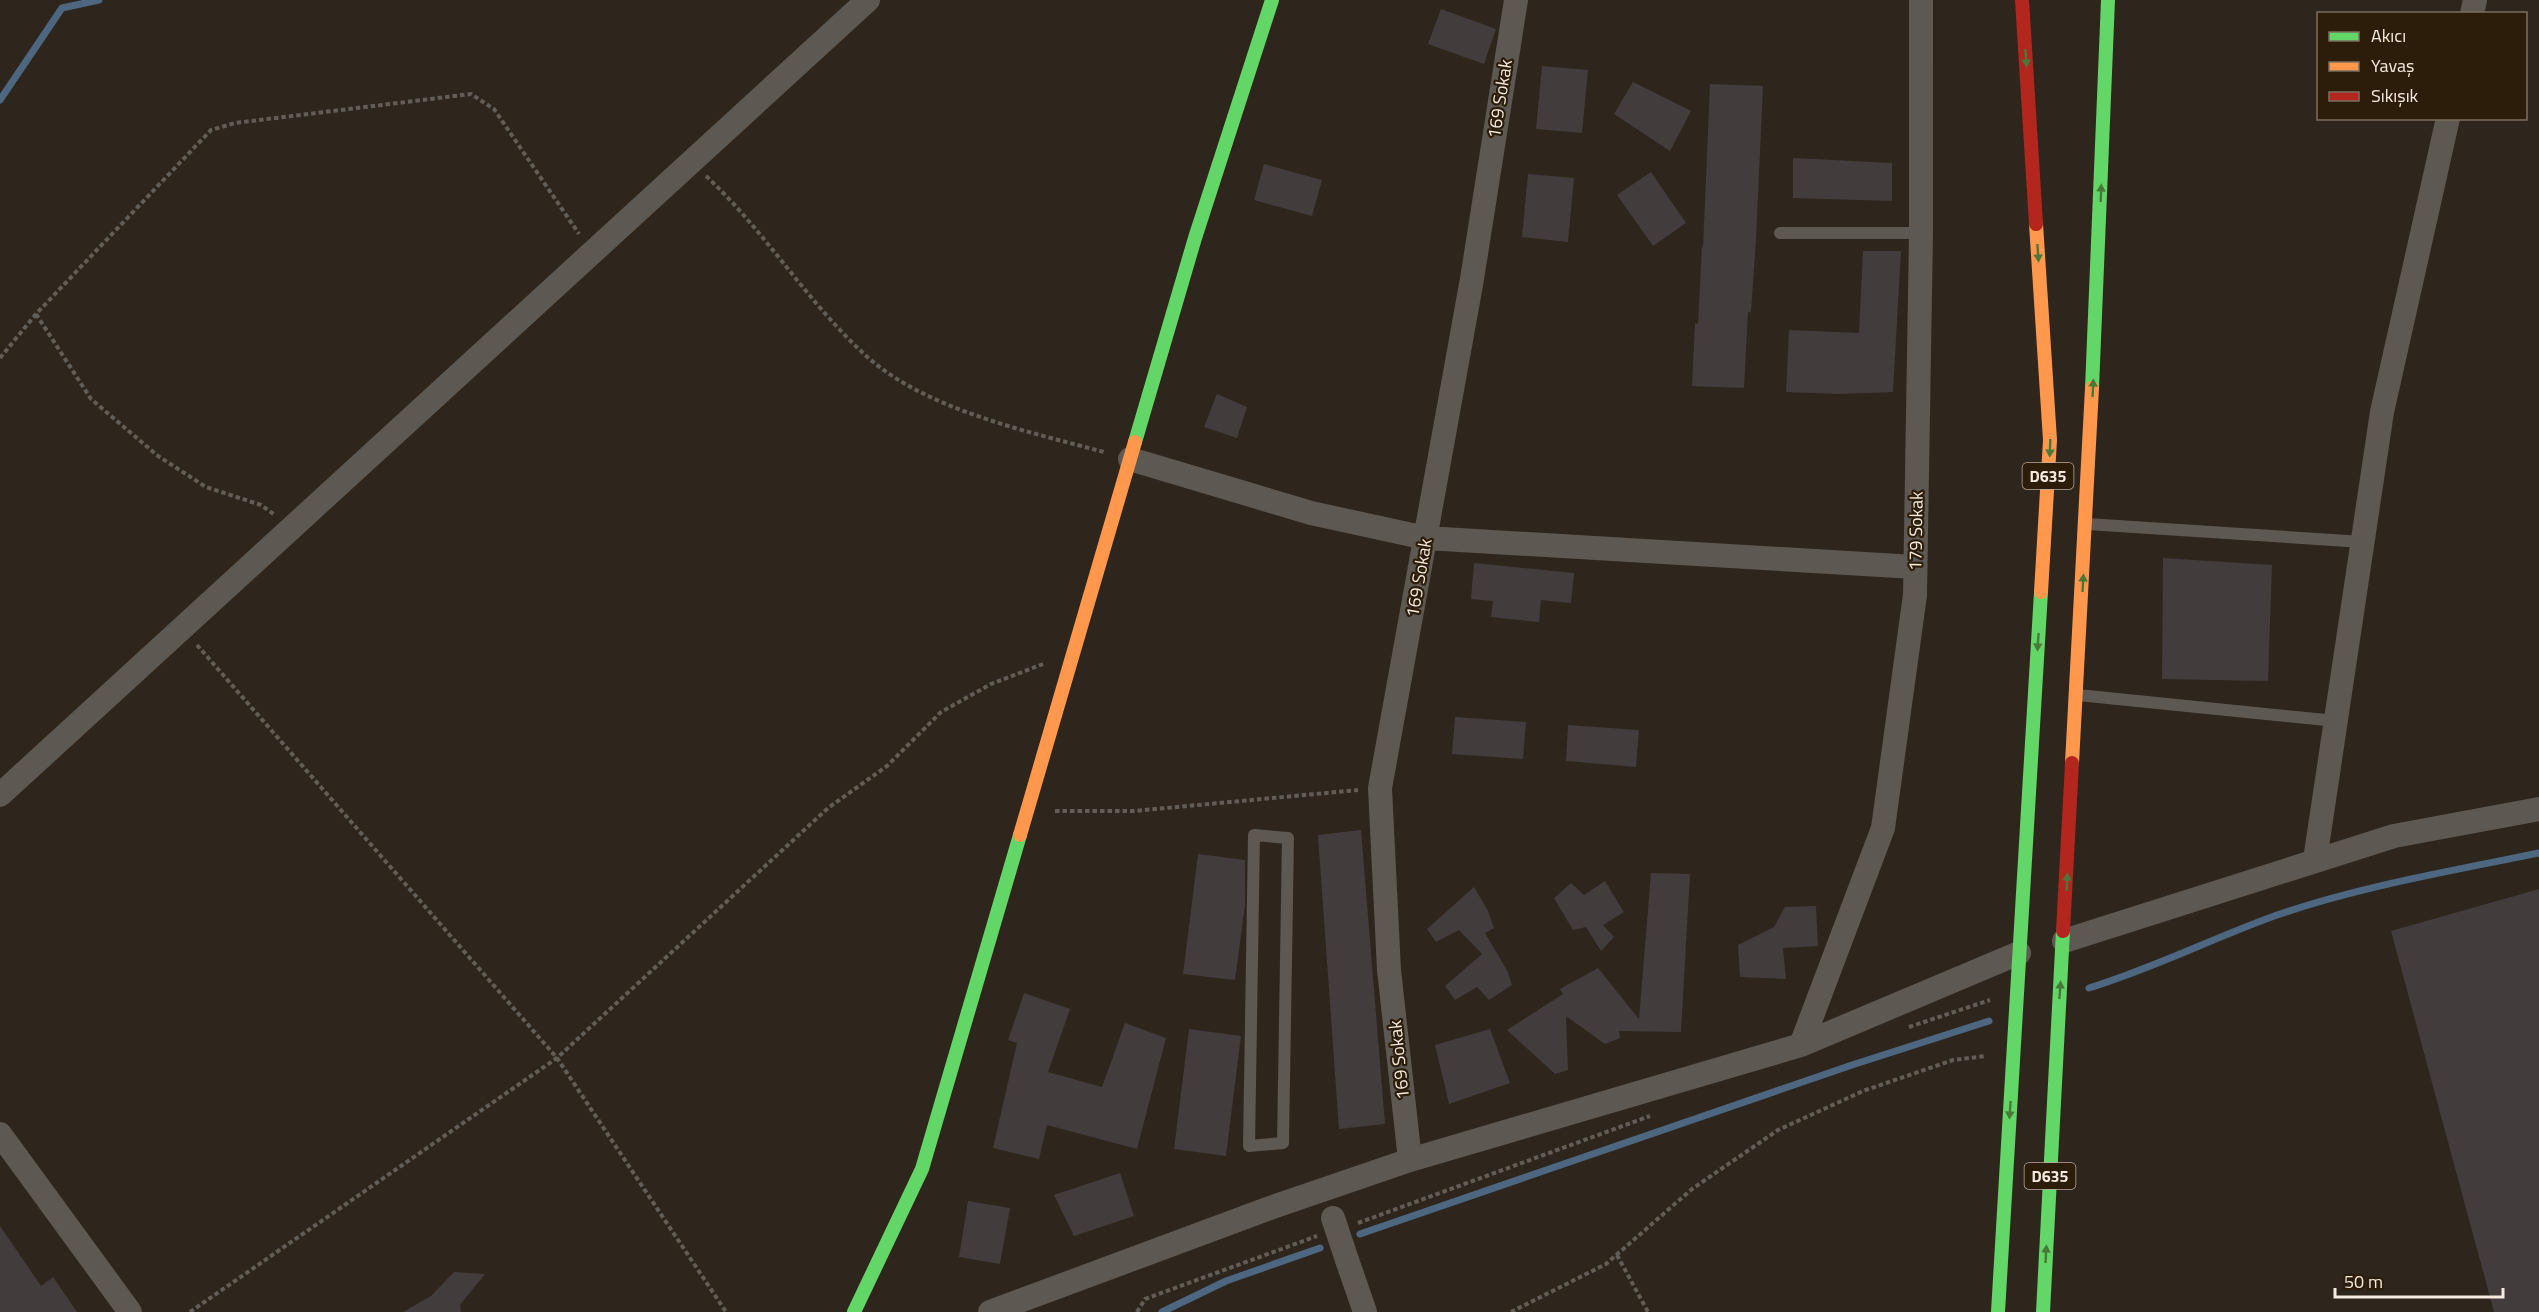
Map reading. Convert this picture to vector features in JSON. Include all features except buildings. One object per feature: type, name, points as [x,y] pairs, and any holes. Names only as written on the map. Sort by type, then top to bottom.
[{"type":"main road","points":[[854,1312],[922,1169],[1195,238],[1272,0]]},
{"type":"main road","name":"D635","points":[[1998,1312],[2050,440],[2022,0]]},
{"type":"main road","name":"D635","points":[[2043,1312],[2086,524],[2108,0]]},
{"type":"street","points":[[0,795],[868,0]]},
{"type":"street","name":"169 Sokak","points":[[1410,1160],[1389,970],[1380,788],[1472,279],[1516,0]]},
{"type":"street","name":"179 Sokak","points":[[1801,1045],[1883,828],[1915,595],[1921,233],[1921,0]]},
{"type":"street","points":[[2315,860],[2382,412],[2448,120]]},
{"type":"street","points":[[1130,459],[1311,513],[1426,538],[1915,567]]},
{"type":"street","points":[[2064,940],[2394,836],[2539,809]]},
{"type":"street","points":[[990,1312],[1324,1189],[1410,1160],[1801,1045],[2019,953]]},
{"type":"street","points":[[0,1134],[130,1312]]},
{"type":"street","points":[[1324,1189],[1365,1312]]},
{"type":"lane","points":[[1780,233],[1921,233]]},
{"type":"lane","points":[[2086,524],[2362,542]]},
{"type":"lane","points":[[2077,695],[2336,721]]},
{"type":"lane","points":[[1254,835],[1288,837],[1283,1143],[1249,1146],[1254,835]]},
{"type":"path","points":[[0,358],[36,314],[211,129],[235,123],[471,94],[494,109],[576,230],[596,250]]},
{"type":"path","points":[[692,162],[722,190],[760,233],[831,320],[864,354],[898,381],[934,400],[1043,436],[1130,459]]},
{"type":"path","points":[[36,314],[92,399],[158,456],[206,487],[261,505],[293,527]]},
{"type":"path","points":[[182,628],[557,1058],[726,1312]]},
{"type":"path","points":[[190,1312],[557,1058],[828,808],[887,765],[941,712],[1000,680],[1036,666],[1072,659]]},
{"type":"path","points":[[1027,812],[1134,811],[1380,788]]},
{"type":"path","points":[[1904,1028],[1994,998]]},
{"type":"path","points":[[1511,1312],[1606,1264],[1692,1189],[1778,1130],[1863,1091],[1953,1060],[2014,1052]]},
{"type":"path","points":[[1137,1312],[1146,1299],[1335,1226],[1658,1113]]},
{"type":"path","points":[[1617,1255],[1648,1312]]},
{"type":"waterway","points":[[0,100],[62,8],[99,0]]},
{"type":"waterway","points":[[2089,988],[2253,924],[2309,905],[2407,880],[2539,853]]},
{"type":"waterway","points":[[1360,1234],[1852,1065],[1989,1021]]},
{"type":"waterway","points":[[1162,1312],[1226,1281],[1320,1248]]},
{"type":"traffic: fast","points":[[1135,442],[1195,238],[1272,0]]},
{"type":"traffic: fast","points":[[2092,388],[2108,0]]},
{"type":"traffic: fast","points":[[1998,1312],[2041,592]]},
{"type":"traffic: fast","points":[[854,1312],[922,1169],[1020,835]]},
{"type":"traffic: fast","points":[[2043,1312],[2063,931]]},
{"type":"traffic: slow","points":[[2036,224],[2050,440],[2041,592]]},
{"type":"traffic: slow","points":[[2072,763],[2092,388]]},
{"type":"traffic: slow","points":[[1020,835],[1135,442]]},
{"type":"traffic: jam","points":[[2022,0],[2036,224]]},
{"type":"traffic: jam","points":[[2063,931],[2072,763]]}]
